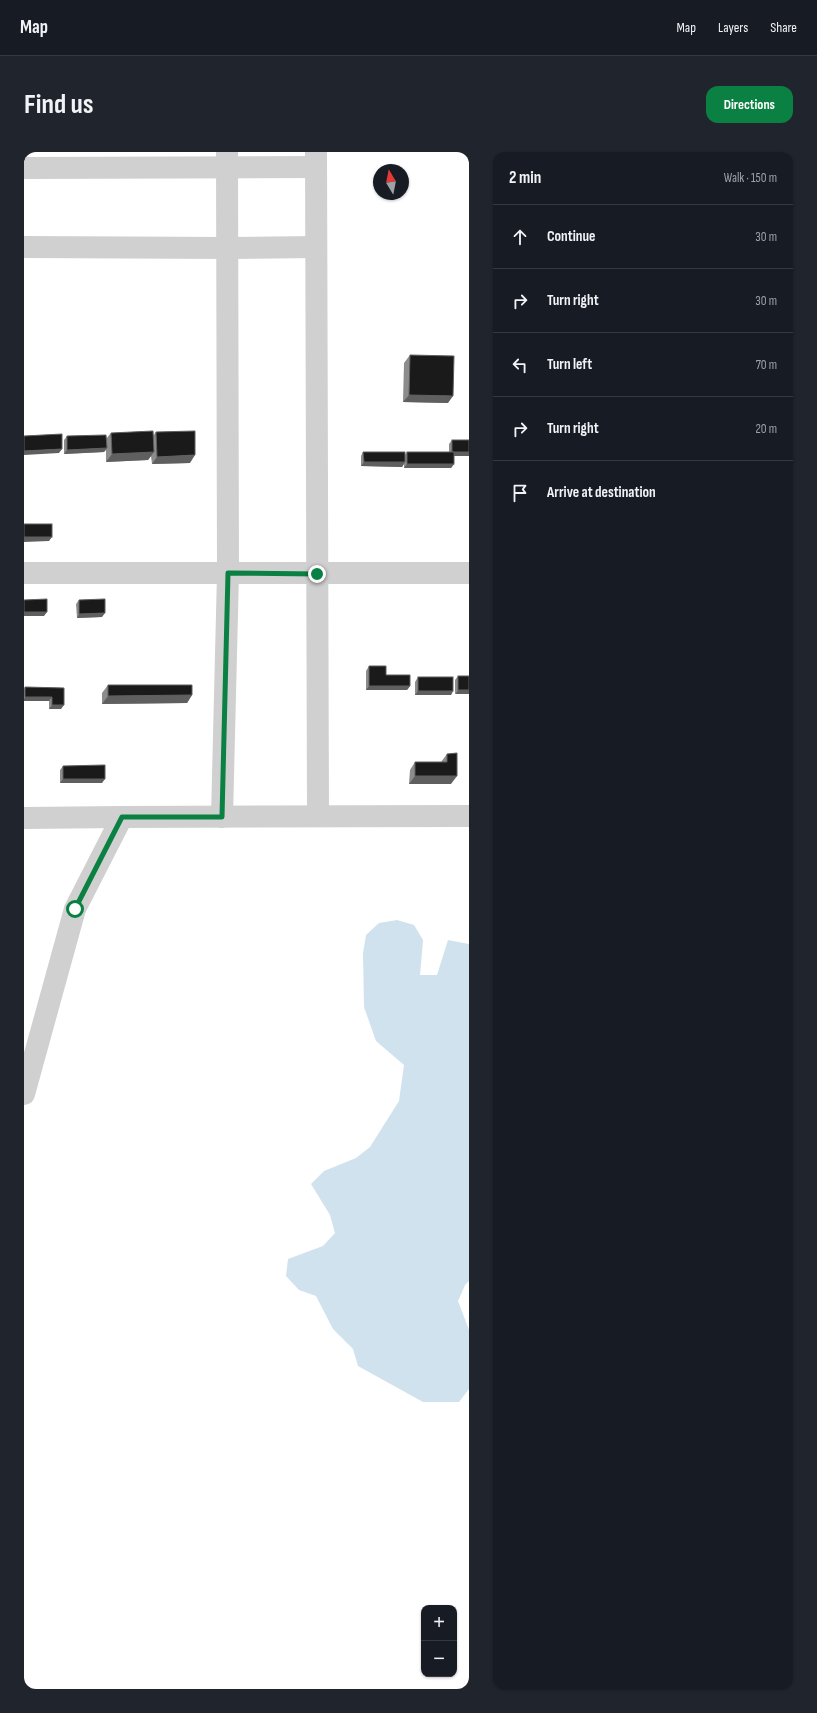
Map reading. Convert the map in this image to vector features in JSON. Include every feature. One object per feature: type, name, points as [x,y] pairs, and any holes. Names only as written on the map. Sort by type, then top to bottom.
[{"type":"street","points":[[24,168],[227,160],[316,159],[318,816]]},
{"type":"street","points":[[222,817],[228,573],[227,160]]},
{"type":"street","points":[[24,247],[316,247]]},
{"type":"street","points":[[24,573],[469,574]]},
{"type":"street","points":[[24,818],[469,816]]},
{"type":"street","points":[[24,1094],[75,909],[122,817]]},
{"type":"water","points":[[397,920],[414,925],[423,940],[420,975],[437,975],[448,940],[469,944],[469,1281],[465,1285],[458,1301],[469,1330],[469,1389],[459,1402],[423,1402],[358,1366],[353,1349],[333,1329],[316,1296],[299,1290],[286,1276],[288,1259],[323,1246],[335,1233],[330,1215],[311,1184],[324,1171],[356,1158],[370,1147],[399,1101],[404,1065],[376,1041],[364,1007],[363,953],[366,935],[379,923]]},
{"type":"building","points":[[410,355],[454,356],[453,396],[409,395]]},
{"type":"building","points":[[153,431],[154,452],[112,454],[111,433]]},
{"type":"building","points":[[195,431],[195,455],[157,457],[156,432]]},
{"type":"building","points":[[62,434],[62,449],[24,451],[24,436]]},
{"type":"building","points":[[106,435],[107,448],[67,450],[67,436]]},
{"type":"building","points":[[452,440],[469,440],[469,452],[452,452]]},
{"type":"building","points":[[363,452],[405,452],[405,462],[364,462]]},
{"type":"building","points":[[407,452],[454,452],[454,464],[407,464]]},
{"type":"building","points":[[24,524],[52,524],[52,537],[24,537]]},
{"type":"building","points":[[47,599],[47,612],[24,612],[24,600]]},
{"type":"building","points":[[105,599],[105,613],[79,614],[79,600]]},
{"type":"building","points":[[369,666],[386,666],[386,675],[410,675],[410,686],[369,686]]},
{"type":"building","points":[[458,676],[469,676],[469,690],[458,690]]},
{"type":"building","points":[[418,677],[453,677],[453,691],[418,691]]},
{"type":"building","points":[[108,685],[192,685],[192,695],[108,696]]},
{"type":"building","points":[[25,687],[64,688],[64,705],[52,705],[52,697],[25,697]]},
{"type":"building","points":[[457,753],[457,776],[415,776],[415,762],[447,762],[447,754]]},
{"type":"building","points":[[105,765],[105,779],[63,779],[63,766]]},
{"type":"route","points":[[75,909],[122,817],[222,817],[228,573],[317,574]]}]
